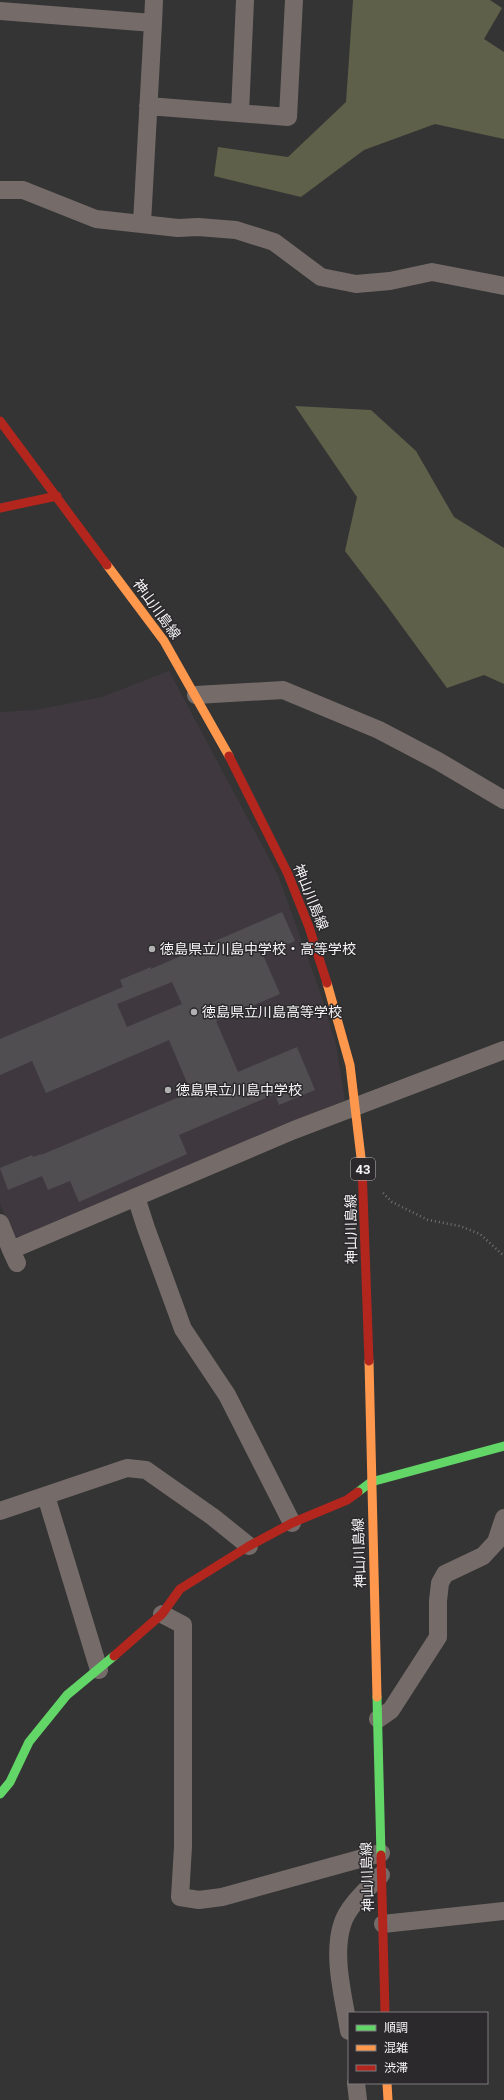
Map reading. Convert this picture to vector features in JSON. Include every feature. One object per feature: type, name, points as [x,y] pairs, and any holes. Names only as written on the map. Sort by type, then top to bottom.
[{"type":"main road","name":"神山川島線","points":[[0,421],[164,641],[196,694],[288,874],[309,927],[340,1025],[350,1065],[364,1182],[370,1482],[378,1719],[385,2012]]},
{"type":"main road","points":[[0,508],[57,496]]},
{"type":"main road","points":[[0,1794],[10,1782],[29,1742],[67,1695],[99,1670],[162,1614],[180,1589],[249,1546],[292,1523],[347,1500],[370,1482],[504,1446]]},
{"type":"main road","points":[[387,2084],[388,2100]]},
{"type":"street","points":[[142,223],[154,0]]},
{"type":"street","points":[[240,113],[245,0]]},
{"type":"street","points":[[148,106],[288,117],[294,0]]},
{"type":"street","points":[[0,10],[153,22]]},
{"type":"street","points":[[0,190],[23,190],[96,219],[178,228],[198,227],[236,230],[274,242],[321,277],[356,284],[390,281],[432,272],[504,286]]},
{"type":"street","points":[[196,694],[283,690],[379,730],[438,761],[504,800]]},
{"type":"street","points":[[0,1223],[14,1256],[136,1197],[294,1130],[504,1050]]},
{"type":"street","points":[[136,1197],[183,1329],[227,1395],[292,1523]]},
{"type":"street","points":[[0,1510],[127,1468],[146,1470],[213,1517],[249,1546]]},
{"type":"street","points":[[46,1496],[99,1670]]},
{"type":"street","points":[[378,1719],[391,1710],[438,1637],[438,1601],[440,1583],[445,1574],[483,1556],[496,1542],[504,1519]]},
{"type":"street","points":[[162,1614],[183,1625],[183,1847],[180,1897],[199,1900],[222,1897],[380,1853]]},
{"type":"street","points":[[348,2026],[342,1993],[338,1946],[342,1924],[360,1896],[381,1875]]},
{"type":"street","points":[[383,1924],[504,1911]]},
{"type":"street","points":[[356,2084],[358,2100]]},
{"type":"path","points":[[364,1182],[377,1187],[392,1202],[428,1220],[460,1226],[480,1234],[504,1256]]},
{"type":"shaded area","name":"徳島県立川島中学校・高等学校","points":[[169,671],[278,875],[320,992],[336,1045],[345,1100],[24,1237],[13,1236],[0,1204],[0,712],[35,710],[102,697]]},
{"type":"green space","points":[[353,0],[490,0],[502,8],[484,39],[504,52],[504,139],[435,124],[364,150],[301,197],[214,176],[218,147],[288,157],[346,102]]},
{"type":"green space","points":[[295,406],[371,410],[416,451],[454,517],[504,548],[504,684],[484,675],[447,688],[345,551],[357,497]]},
{"type":"building","points":[[282,912],[295,941],[263,955],[280,994],[216,1021],[238,1072],[297,1047],[315,1090],[279,1105],[275,1094],[179,1135],[187,1154],[79,1202],[70,1181],[48,1190],[42,1176],[8,1190],[0,1168],[32,1155],[33,1157],[41,1155],[191,1092],[169,1040],[46,1093],[32,1061],[0,1075],[0,1039],[123,987],[120,980],[151,967],[151,969]],"holes":[[[172,982],[182,1004],[127,1027],[117,1004]]]},
{"type":"traffic: fast","points":[[358,1492],[371,1482],[504,1446]]},
{"type":"traffic: fast","points":[[0,1794],[10,1782],[29,1742],[67,1695],[114,1656]]},
{"type":"traffic: fast","points":[[377,1697],[381,1855]]},
{"type":"traffic: slow","points":[[107,565],[164,641],[229,756]]},
{"type":"traffic: slow","points":[[327,983],[350,1065],[362,1166]]},
{"type":"traffic: slow","points":[[369,1361],[377,1697]]},
{"type":"traffic: slow","points":[[387,2084],[388,2100]]},
{"type":"traffic: jam","points":[[0,421],[107,565]]},
{"type":"traffic: jam","points":[[0,508],[57,496]]},
{"type":"traffic: jam","points":[[229,756],[288,874],[309,927],[327,983]]},
{"type":"traffic: jam","points":[[362,1166],[369,1361]]},
{"type":"traffic: jam","points":[[114,1656],[162,1614],[180,1589],[249,1546],[292,1523],[347,1500],[358,1492]]},
{"type":"traffic: jam","points":[[381,1855],[385,2012]]},
{"type":"place","name":"徳島県立川島中学校・高等学校","points":[[152,949]]},
{"type":"place","name":"徳島県立川島高等学校","points":[[194,1012]]},
{"type":"place","name":"徳島県立川島中学校","points":[[168,1090]]}]
